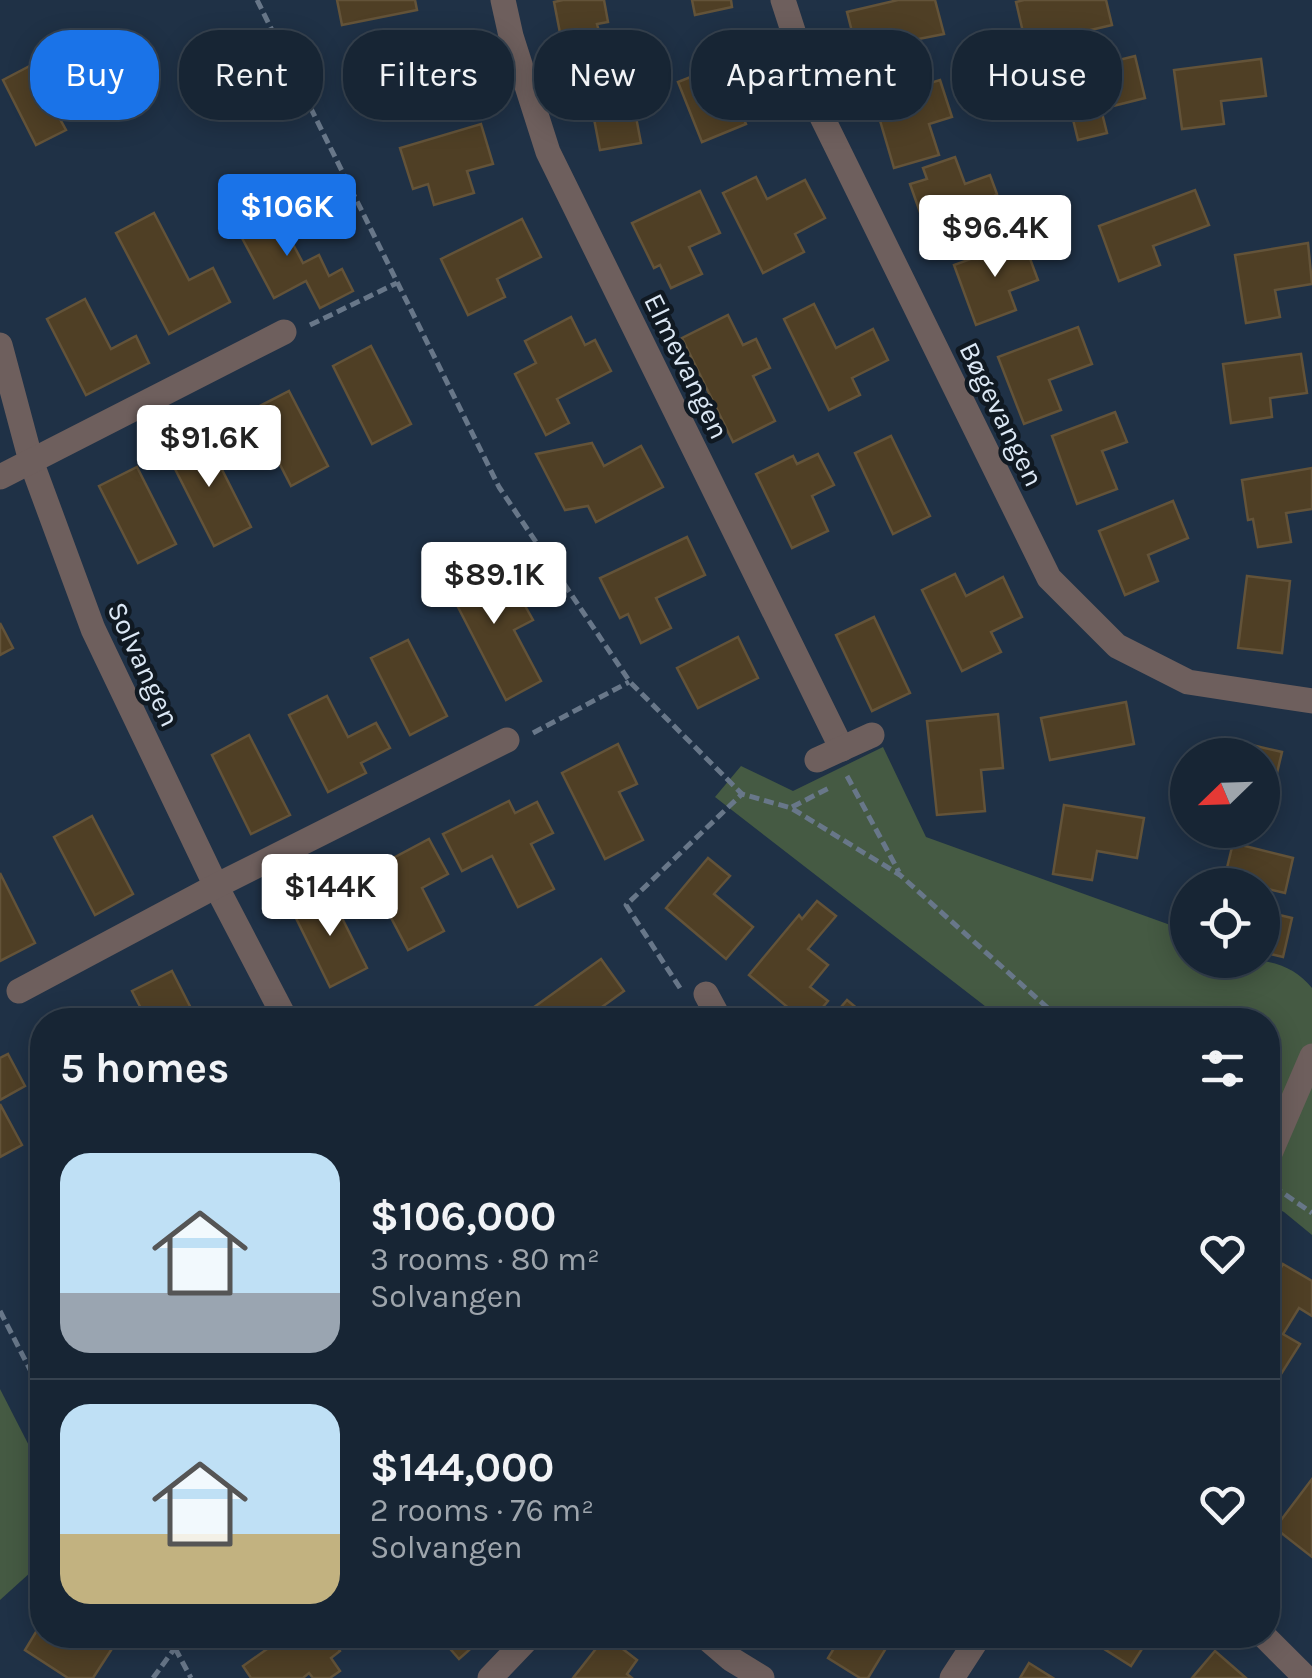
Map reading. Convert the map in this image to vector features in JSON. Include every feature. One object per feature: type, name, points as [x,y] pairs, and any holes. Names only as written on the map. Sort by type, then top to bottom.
[{"type":"street","name":"Elmevangen","points":[[502,0],[548,152],[842,749]]},
{"type":"street","name":"Bøgevangen","points":[[783,0],[819,111],[1049,578],[1118,646],[1188,682],[1312,701]]},
{"type":"street","points":[[0,477],[284,332]]},
{"type":"street","name":"Solvangen","points":[[0,344],[31,461],[93,629],[216,886],[280,1008]]},
{"type":"street","points":[[817,760],[872,735]]},
{"type":"street","points":[[20,991],[216,886],[506,740]]},
{"type":"street","points":[[706,994],[714,1008]]},
{"type":"street","points":[[1280,1130],[1312,1056]]},
{"type":"street","points":[[490,1678],[519,1648]]},
{"type":"street","points":[[718,1648],[762,1678]]},
{"type":"street","points":[[952,1678],[972,1648]]},
{"type":"street","points":[[1276,1648],[1306,1678]]},
{"type":"path","points":[[257,0],[499,487],[630,682],[742,794],[791,808],[900,874],[1048,1008]]},
{"type":"path","points":[[284,332],[295,332],[397,283]]},
{"type":"path","points":[[506,740],[523,739],[630,682]]},
{"type":"path","points":[[842,749],[848,780],[900,874]]},
{"type":"path","points":[[791,808],[833,786]]},
{"type":"path","points":[[706,994],[683,992],[626,905],[742,794]]},
{"type":"path","points":[[1280,1190],[1312,1213]]},
{"type":"path","points":[[0,1311],[30,1370]]},
{"type":"path","points":[[153,1678],[175,1648],[191,1678]]},
{"type":"green space","points":[[883,747],[926,837],[1170,925],[1170,978],[1280,978],[1280,966],[1300,976],[1312,988],[1312,1235],[1280,1210],[1280,1008],[988,1008],[715,797],[741,766],[793,791]]},
{"type":"green space","points":[[0,1389],[30,1448],[30,1573],[0,1600]]},
{"type":"building","points":[[337,0],[415,0],[417,10],[342,25]]},
{"type":"building","points":[[604,0],[608,22],[597,24],[599,30],[559,30],[554,2]]},
{"type":"building","points":[[692,0],[731,0],[732,7],[695,15]]},
{"type":"building","points":[[898,0],[935,0],[944,34],[932,36],[932,30],[852,30],[847,12]]},
{"type":"building","points":[[1106,0],[1112,25],[1090,30],[1023,30],[1016,2]]},
{"type":"building","points":[[1135,56],[1145,98],[1122,104],[1122,59]]},
{"type":"building","points":[[1261,59],[1266,96],[1221,101],[1224,124],[1182,129],[1174,70]]},
{"type":"building","points":[[30,66],[30,120],[61,120],[66,130],[36,145],[3,80]]},
{"type":"building","points":[[691,77],[691,114],[678,82]]},
{"type":"building","points":[[940,80],[952,117],[929,124],[939,155],[894,168],[880,120],[932,120],[932,82]]},
{"type":"building","points":[[594,120],[637,120],[641,143],[600,150]]},
{"type":"building","points":[[693,120],[744,120],[746,124],[702,142]]},
{"type":"building","points":[[1073,120],[1104,120],[1107,133],[1078,140]]},
{"type":"building","points":[[481,124],[493,164],[467,171],[474,193],[434,205],[428,184],[413,189],[400,148]]},
{"type":"building","points":[[955,157],[965,184],[990,175],[997,194],[987,201],[996,227],[933,249],[910,184],[927,179],[923,168]]},
{"type":"building","points":[[756,177],[767,199],[805,180],[825,218],[795,234],[804,252],[763,273],[723,193]]},
{"type":"building","points":[[1195,190],[1209,225],[1153,246],[1160,265],[1119,281],[1099,226]]},
{"type":"building","points":[[700,191],[720,233],[689,247],[702,274],[671,288],[660,265],[654,268],[632,223]]},
{"type":"building","points":[[271,203],[303,263],[319,255],[329,276],[342,269],[353,291],[320,308],[306,281],[274,298],[234,223]]},
{"type":"building","points":[[154,213],[189,280],[213,268],[230,302],[169,334],[116,233]]},
{"type":"building","points":[[522,219],[541,257],[497,279],[505,297],[468,315],[441,259]]},
{"type":"building","points":[[1023,240],[1038,280],[1009,291],[1016,310],[976,325],[954,265]]},
{"type":"building","points":[[1308,243],[1312,284],[1275,290],[1280,317],[1246,323],[1235,255]]},
{"type":"building","points":[[85,299],[111,349],[136,336],[149,363],[86,395],[47,319]]},
{"type":"building","points":[[814,304],[836,348],[873,329],[888,360],[852,378],[860,395],[829,410],[784,319]]},
{"type":"building","points":[[728,315],[743,345],[756,339],[770,368],[753,376],[775,421],[733,442],[682,338]]},
{"type":"building","points":[[571,317],[585,345],[595,340],[611,371],[557,399],[569,423],[546,435],[515,374],[536,363],[525,341]]},
{"type":"building","points":[[1078,327],[1092,364],[1049,380],[1061,410],[1024,424],[998,357]]},
{"type":"building","points":[[371,346],[411,424],[372,444],[333,366]]},
{"type":"building","points":[[1301,354],[1307,393],[1270,398],[1272,417],[1231,423],[1223,364]]},
{"type":"building","points":[[289,391],[328,466],[291,486],[252,410]]},
{"type":"building","points":[[1115,412],[1127,442],[1102,451],[1117,489],[1077,504],[1052,436]]},
{"type":"building","points":[[204,434],[251,527],[214,546],[167,453]]},
{"type":"building","points":[[891,436],[930,516],[893,534],[855,453]]},
{"type":"building","points":[[592,443],[604,466],[641,446],[663,487],[596,522],[588,506],[565,510],[536,454]]},
{"type":"building","points":[[818,454],[834,485],[812,496],[828,531],[792,548],[756,474],[793,456],[797,464]]},
{"type":"building","points":[[137,467],[176,544],[138,563],[99,486]]},
{"type":"building","points":[[1312,468],[1312,509],[1286,513],[1291,542],[1258,547],[1253,519],[1248,520],[1242,480]]},
{"type":"building","points":[[1173,501],[1188,538],[1148,555],[1158,581],[1125,595],[1099,531]]},
{"type":"building","points":[[687,537],[705,575],[656,598],[671,628],[641,643],[628,614],[620,618],[600,578]]},
{"type":"building","points":[[477,558],[501,604],[519,595],[533,620],[514,630],[541,681],[506,700],[442,576]]},
{"type":"building","points":[[955,574],[966,596],[1003,577],[1022,617],[991,632],[1001,652],[962,671],[922,590]]},
{"type":"building","points":[[1247,576],[1290,581],[1282,653],[1238,648]]},
{"type":"building","points":[[874,617],[910,693],[872,711],[836,635]]},
{"type":"building","points":[[0,623],[13,648],[0,655]]},
{"type":"building","points":[[738,637],[758,678],[698,708],[677,668]]},
{"type":"building","points":[[408,640],[447,716],[410,735],[371,658]]},
{"type":"building","points":[[327,696],[348,737],[376,723],[390,748],[361,763],[366,773],[328,792],[289,715]]},
{"type":"building","points":[[1126,702],[1134,744],[1050,760],[1041,718]]},
{"type":"building","points":[[998,714],[1003,768],[981,770],[985,811],[937,815],[927,721]]},
{"type":"building","points":[[249,735],[290,815],[251,834],[212,755]]},
{"type":"building","points":[[618,744],[637,784],[619,792],[643,840],[605,859],[562,773]]},
{"type":"building","points":[[509,801],[515,813],[537,802],[553,833],[531,844],[554,889],[518,907],[492,856],[462,871],[443,834]]},
{"type":"building","points":[[1064,805],[1144,818],[1137,858],[1097,851],[1092,880],[1053,874]]},
{"type":"building","points":[[92,816],[133,894],[95,915],[54,837]]},
{"type":"building","points":[[429,839],[448,874],[422,888],[444,931],[408,950],[367,872]]},
{"type":"building","points":[[1232,848],[1253,848],[1293,858],[1285,893],[1280,892],[1280,868],[1227,868]]},
{"type":"building","points":[[708,858],[730,876],[714,894],[753,927],[726,959],[666,908]]},
{"type":"building","points":[[0,873],[35,943],[0,961]]},
{"type":"building","points":[[329,892],[367,968],[330,987],[292,910]]},
{"type":"building","points":[[817,901],[836,916],[808,949],[828,965],[810,987],[828,1001],[822,1008],[789,1008],[749,975],[799,915],[802,919]]},
{"type":"building","points":[[1280,915],[1292,918],[1283,957],[1280,956]]},
{"type":"building","points":[[601,959],[624,991],[601,1008],[533,1008]]},
{"type":"building","points":[[172,971],[191,1008],[141,1008],[132,991]]},
{"type":"building","points":[[847,1000],[857,1008],[840,1008]]},
{"type":"building","points":[[8,1054],[25,1086],[0,1100],[0,1058]]},
{"type":"building","points":[[0,1104],[22,1145],[0,1157]]},
{"type":"building","points":[[1283,1264],[1312,1281],[1312,1316],[1299,1308],[1283,1334],[1300,1344],[1280,1376]]},
{"type":"building","points":[[1312,1479],[1312,1557],[1280,1532],[1280,1521]]},
{"type":"building","points":[[30,1642],[30,1648],[112,1648],[93,1678],[68,1678],[25,1650]]},
{"type":"building","points":[[269,1648],[340,1651],[331,1658],[340,1671],[330,1678],[313,1678],[309,1673],[303,1678],[251,1678],[243,1666]]},
{"type":"building","points":[[449,1648],[471,1648],[459,1659]]},
{"type":"building","points":[[597,1648],[622,1648],[637,1660],[627,1674],[632,1678],[573,1678]]},
{"type":"building","points":[[834,1648],[886,1648],[868,1678],[860,1678],[828,1658]]},
{"type":"building","points":[[1103,1648],[1143,1648],[1131,1666]]},
{"type":"building","points":[[1215,1651],[1246,1678],[1192,1678]]},
{"type":"building","points":[[1029,1663],[1053,1678],[1020,1678]]}]
